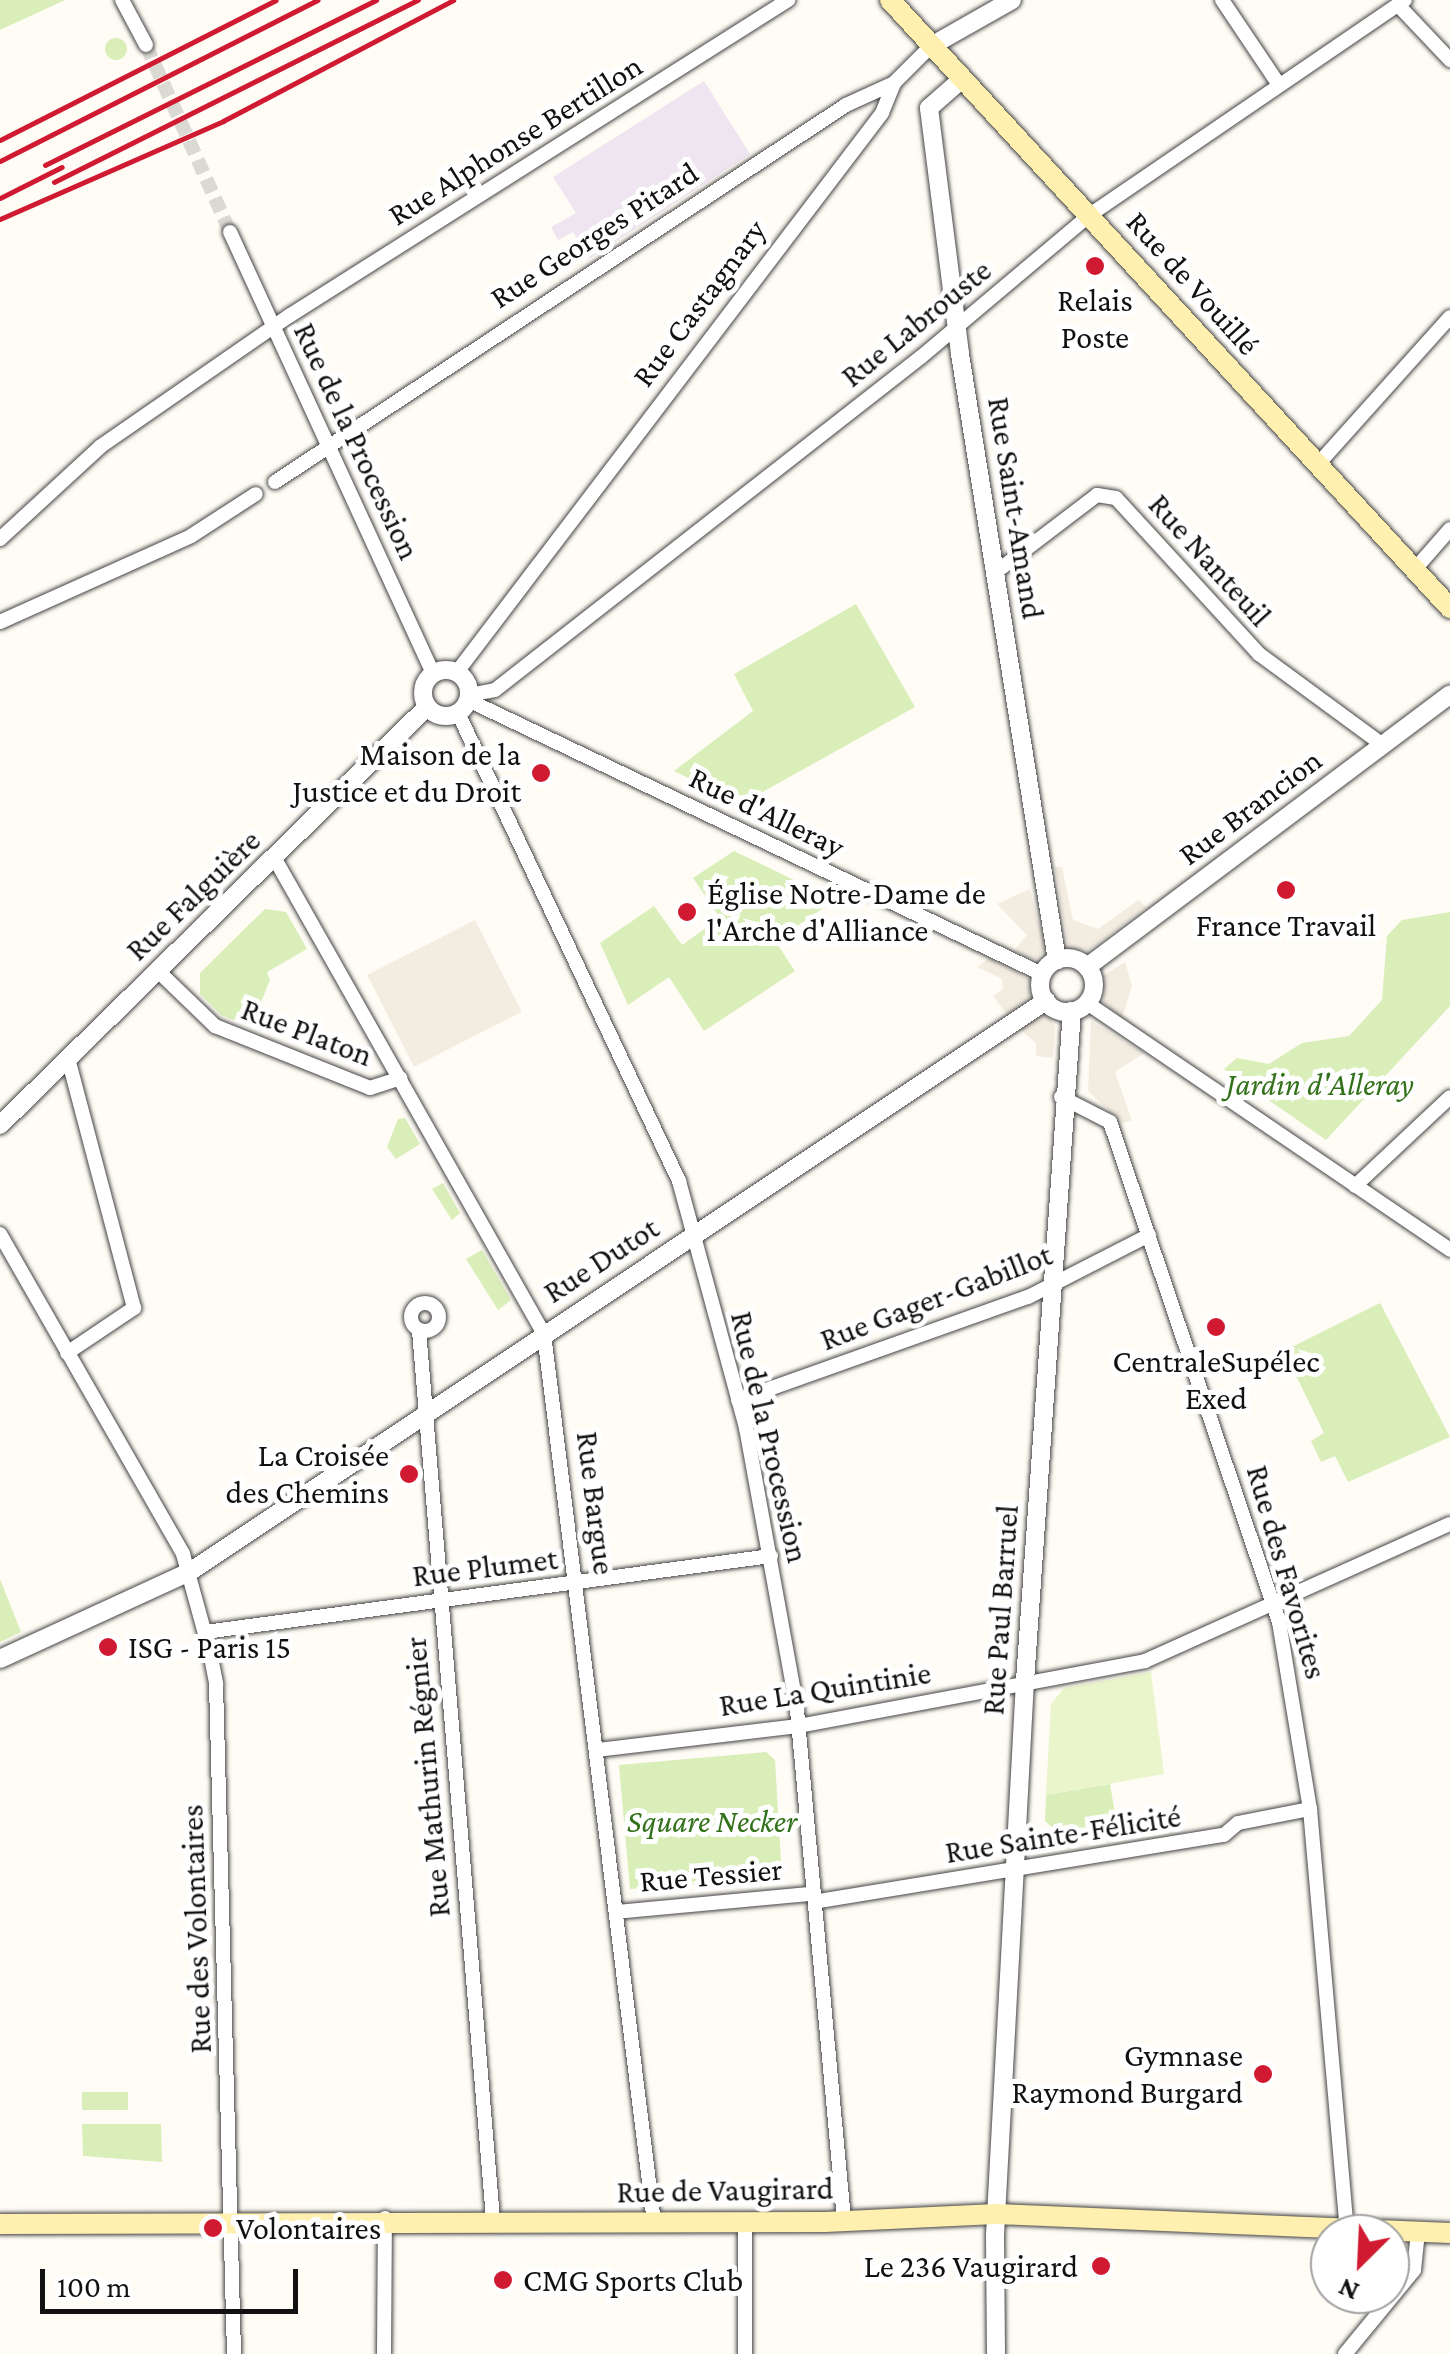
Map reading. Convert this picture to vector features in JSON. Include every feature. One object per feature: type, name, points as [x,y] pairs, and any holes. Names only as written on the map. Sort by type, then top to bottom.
[{"type":"main road","name":"Rue de Vouillé","points":[[890,0],[1450,608]]},
{"type":"main road","name":"Rue de Vaugirard","points":[[0,2224],[385,2218],[745,2222],[996,2214],[1310,2228]]},
{"type":"main road","name":"Rue de Vaugirard","points":[[1410,2233],[1450,2233]]},
{"type":"street","points":[[122,0],[146,44]]},
{"type":"street","name":"Rue Alphonse Bertillon","points":[[0,539],[101,446],[275,329],[788,0]]},
{"type":"street","name":"Rue Castagnary","points":[[457,672],[882,113],[894,83],[932,46],[1012,0]]},
{"type":"street","points":[[1222,0],[1277,82]]},
{"type":"street","points":[[1401,2],[1450,60]]},
{"type":"street","name":"Rue Labrouste","points":[[465,703],[495,690],[958,326],[1091,214],[1277,82],[1401,2]]},
{"type":"street","name":"Rue Saint-Amand","points":[[962,79],[929,108],[958,326],[1058,960]]},
{"type":"street","name":"Rue Georges Pitard","points":[[275,482],[329,442],[846,105],[894,83]]},
{"type":"street","name":"Rue de la Procession","points":[[230,232],[432,673]]},
{"type":"street","points":[[1318,463],[1450,317]]},
{"type":"street","points":[[0,622],[191,536],[256,494]]},
{"type":"street","name":"Rue Nanteuil","points":[[996,572],[1098,495],[1116,498],[1259,654],[1383,744]]},
{"type":"street","points":[[1415,569],[1450,529]]},
{"type":"street","points":[[457,672],[465,703],[440,716],[427,707],[423,685],[432,673],[457,672]]},
{"type":"street","name":"Rue Brancion","points":[[1087,967],[1450,694]]},
{"type":"street","name":"Rue de la Procession","points":[[465,703],[678,1181],[738,1400],[772,1556],[798,1726],[844,2220]]},
{"type":"street","name":"Rue d'Alleray","points":[[465,703],[1042,974]]},
{"type":"street","name":"Rue Falguière","points":[[0,1125],[253,872],[275,859],[427,707]]},
{"type":"street","name":"Rue Bargue","points":[[275,859],[544,1334],[579,1582],[654,2222]]},
{"type":"street","points":[[1080,1007],[1094,985],[1087,967],[1074,958],[1058,960],[1042,974],[1046,1001],[1080,1007],[1450,1250]]},
{"type":"street","name":"Rue Platon","points":[[157,970],[215,1026],[370,1088],[400,1078]]},
{"type":"street","name":"Rue Dutot","points":[[0,1659],[191,1571],[1046,1001]]},
{"type":"street","name":"Rue Paul Barruel","points":[[996,2354],[996,2214],[1048,1288],[1062,1097],[1080,1007]]},
{"type":"street","points":[[67,1353],[134,1308],[68,1059]]},
{"type":"street","name":"Rue des Favorites","points":[[1062,1097],[1110,1122],[1274,1604],[1310,1809],[1346,2214]]},
{"type":"street","points":[[1355,1186],[1450,1097]]},
{"type":"street","name":"Rue des Volontaires","points":[[0,1234],[191,1571],[206,1632],[216,1684],[234,2354]]},
{"type":"street","name":"Rue Gager-Gabillot","points":[[738,1400],[1048,1288],[1150,1235]]},
{"type":"street","name":"Rue Mathurin Régnier","points":[[419,1330],[422,1418],[493,2219]]},
{"type":"street","name":"Rue La Quintinie","points":[[598,1750],[798,1726],[1145,1660],[1450,1524]]},
{"type":"street","name":"Rue Plumet","points":[[206,1632],[772,1556]]},
{"type":"street","name":"Rue Sainte-Félicité","points":[[814,1897],[1016,1871],[1224,1835],[1238,1823],[1310,1809]]},
{"type":"street","name":"Rue Tessier","points":[[616,1912],[814,1897]]},
{"type":"street","points":[[384,2354],[385,2218]]},
{"type":"street","points":[[745,2222],[745,2354]]},
{"type":"street","points":[[1345,2354],[1414,2270],[1418,2233]]},
{"type":"shaded area","points":[[704,81],[750,154],[589,259],[573,232],[558,240],[551,227],[576,213],[553,177]]},
{"type":"shaded area","points":[[1055,867],[1062,867],[1073,920],[1098,929],[1139,900],[1146,907],[1088,951],[1068,948]]},
{"type":"shaded area","points":[[1030,889],[1046,949],[1036,960],[1014,951],[1027,935],[997,904]]},
{"type":"shaded area","points":[[475,920],[522,1012],[414,1067],[367,975]]},
{"type":"shaded area","points":[[989,958],[1029,979],[1030,999],[1008,1016],[993,996],[1003,989],[1002,979],[977,967]]},
{"type":"shaded area","points":[[1125,962],[1132,986],[1122,1018],[1104,1003],[1102,976]]},
{"type":"shaded area","points":[[1046,1013],[1055,1027],[1053,1058],[1036,1056],[1036,1043],[1020,1029]]},
{"type":"shaded area","points":[[1091,1021],[1144,1053],[1115,1072],[1132,1121],[1122,1123],[1088,1091]]},
{"type":"green space","points":[[0,0],[65,0],[0,30]]},
{"type":"green space","points":[[112,38],[120,38],[127,49],[120,60],[112,60],[105,53],[105,45]]},
{"type":"green space","points":[[856,604],[915,707],[741,804],[674,771],[753,711],[734,674]]},
{"type":"green space","points":[[734,851],[835,900],[775,941],[795,971],[704,1031],[669,977],[628,1005],[600,943],[654,906],[682,945],[720,918],[693,878]]},
{"type":"green space","points":[[265,909],[286,912],[307,949],[267,972],[270,980],[251,1027],[221,1015],[200,994],[200,973]]},
{"type":"green space","name":"Jardin d'Alleray","points":[[1450,912],[1450,1006],[1326,1140],[1224,1069],[1237,1058],[1269,1064],[1302,1043],[1349,1036],[1382,1000],[1387,936],[1402,920]]},
{"type":"green space","points":[[405,1118],[420,1144],[396,1159],[387,1147],[398,1119]]},
{"type":"green space","points":[[443,1183],[460,1213],[452,1220],[432,1189]]},
{"type":"green space","points":[[482,1250],[511,1300],[498,1310],[466,1259]]},
{"type":"green space","points":[[1380,1303],[1450,1437],[1348,1482],[1335,1456],[1321,1462],[1311,1441],[1324,1433],[1284,1351]]},
{"type":"green space","points":[[0,1579],[21,1632],[0,1642]]},
{"type":"green space","points":[[1151,1672],[1164,1774],[1046,1795],[1051,1704],[1064,1688]]},
{"type":"green space","name":"Square Necker","points":[[766,1752],[775,1760],[782,1879],[630,1889],[619,1765]]},
{"type":"green space","points":[[1110,1784],[1117,1825],[1060,1834],[1045,1821],[1046,1795]]},
{"type":"green space","points":[[82,2092],[128,2092],[128,2110],[82,2110]]},
{"type":"green space","points":[[82,2124],[161,2124],[162,2162],[83,2156]]},
{"type":"tunnel","points":[[146,45],[230,232]]},
{"type":"railway","points":[[0,140],[276,0]]},
{"type":"railway","points":[[0,161],[318,0]]},
{"type":"railway","points":[[45,165],[376,0]]},
{"type":"railway","points":[[54,182],[418,0]]},
{"type":"railway","points":[[0,219],[223,121],[453,0]]},
{"type":"railway","points":[[0,198],[62,167]]},
{"type":"place","name":"Relais Poste","points":[[1095,266]]},
{"type":"place","name":"Maison de la Justice et du Droit","points":[[541,773]]},
{"type":"place","name":"France Travail","points":[[1286,890]]},
{"type":"place","name":"Église Notre-Dame de l'Arche d'Alliance","points":[[687,912]]},
{"type":"place","name":"CentraleSupélec Exed","points":[[1216,1327]]},
{"type":"place","name":"La Croisée des Chemins","points":[[409,1474]]},
{"type":"place","name":"ISG - Paris 15","points":[[108,1647]]},
{"type":"place","name":"Gymnase Raymond Burgard","points":[[1263,2074]]},
{"type":"place","name":"Volontaires","points":[[213,2228]]},
{"type":"place","name":"Le 236 Vaugirard","points":[[1101,2266]]},
{"type":"place","name":"CMG Sports Club","points":[[503,2280]]}]
